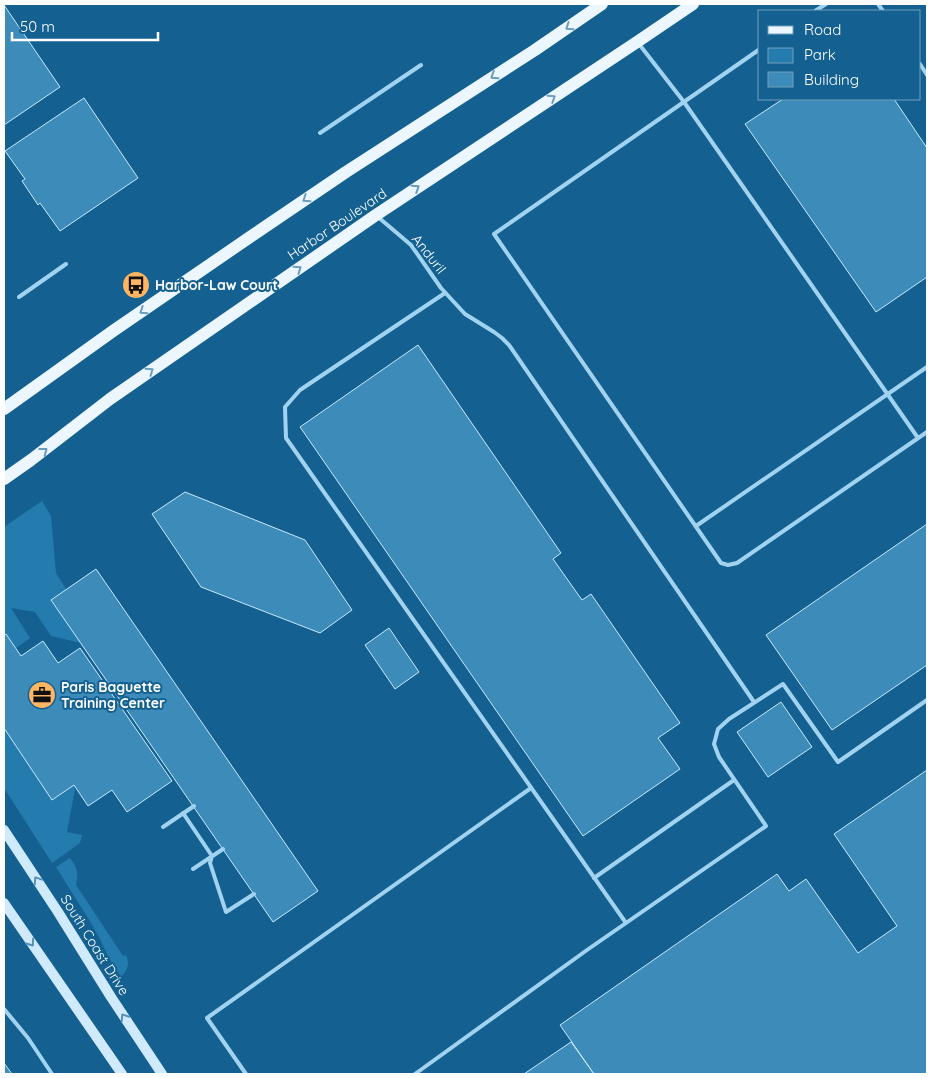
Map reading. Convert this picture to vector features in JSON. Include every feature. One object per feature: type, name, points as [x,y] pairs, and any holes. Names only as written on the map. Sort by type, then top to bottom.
[{"type":"main road","points":[[4,409],[112,331],[346,172],[535,50],[602,4]]},
{"type":"main road","name":"Harbor Boulevard","points":[[4,478],[31,460],[110,399],[376,215],[694,4]]},
{"type":"main road","name":"South Coast Drive","points":[[4,830],[162,1074]]},
{"type":"main road","points":[[4,903],[122,1074]]},
{"type":"lane","points":[[638,42],[684,102],[918,438]]},
{"type":"lane","points":[[758,50],[494,234],[721,563],[728,565],[737,563],[927,432]]},
{"type":"lane","points":[[320,133],[421,65]]},
{"type":"lane","name":"Anduril","points":[[376,215],[411,245],[440,288],[465,314],[502,338],[754,702]]},
{"type":"lane","points":[[19,297],[66,264]]},
{"type":"lane","points":[[445,293],[300,390],[285,407],[286,438],[626,923]]},
{"type":"lane","points":[[696,526],[927,367]]},
{"type":"lane","points":[[415,1074],[626,923],[766,826],[719,757],[714,744],[718,729],[729,719],[783,684],[838,762],[927,700]]},
{"type":"lane","points":[[594,878],[734,780]]},
{"type":"lane","points":[[246,1074],[207,1018],[531,788]]},
{"type":"lane","points":[[163,826],[194,806]]},
{"type":"lane","points":[[183,813],[212,856],[210,863],[226,912],[254,894]]},
{"type":"lane","points":[[193,869],[223,849]]},
{"type":"lane","points":[[4,1009],[28,1038],[52,1074]]},
{"type":"green space","points":[[42,501],[51,516],[56,573],[66,589],[51,600],[81,643],[51,636],[35,612],[11,608],[30,638],[16,648],[6,634],[4,635],[4,527]]},
{"type":"green space","points":[[4,728],[52,799],[74,785],[75,789],[67,832],[82,835],[80,843],[52,863],[4,788]]},
{"type":"green space","points":[[70,858],[77,871],[76,885],[123,956],[126,955],[128,967],[121,977],[91,923],[56,867]]},
{"type":"building","points":[[4,5],[60,87],[4,125]]},
{"type":"building","points":[[84,98],[138,178],[60,231],[40,203],[38,205],[22,181],[25,179],[5,151]]},
{"type":"building","points":[[781,100],[895,100],[927,148],[927,277],[876,312],[745,124]]},
{"type":"building","points":[[418,345],[561,553],[553,559],[582,600],[591,594],[680,723],[658,738],[680,769],[583,836],[300,427]]},
{"type":"building","points":[[185,492],[305,540],[352,610],[320,633],[201,587],[152,514]]},
{"type":"building","points":[[927,524],[927,665],[832,730],[766,635]]},
{"type":"building","points":[[96,569],[318,891],[273,922],[51,600]]},
{"type":"building","points":[[389,628],[419,672],[395,689],[365,645]]},
{"type":"building","points":[[6,634],[21,656],[43,641],[58,663],[80,648],[172,781],[127,812],[112,790],[88,806],[74,785],[52,800],[4,728],[4,635]]},
{"type":"building","points":[[781,702],[812,747],[768,777],[737,732]]},
{"type":"building","points":[[927,770],[927,1074],[594,1074],[560,1025],[777,874],[789,891],[806,879],[858,953],[897,926],[834,834]]},
{"type":"building","points":[[571,1042],[594,1074],[524,1074]]},
{"type":"building","points":[[4,1063],[12,1074],[4,1074]]},
{"type":"place","name":"Harbor-Law Court","points":[[136,285]]},
{"type":"place","name":"Paris Baguette Training Center","points":[[42,695]]}]
